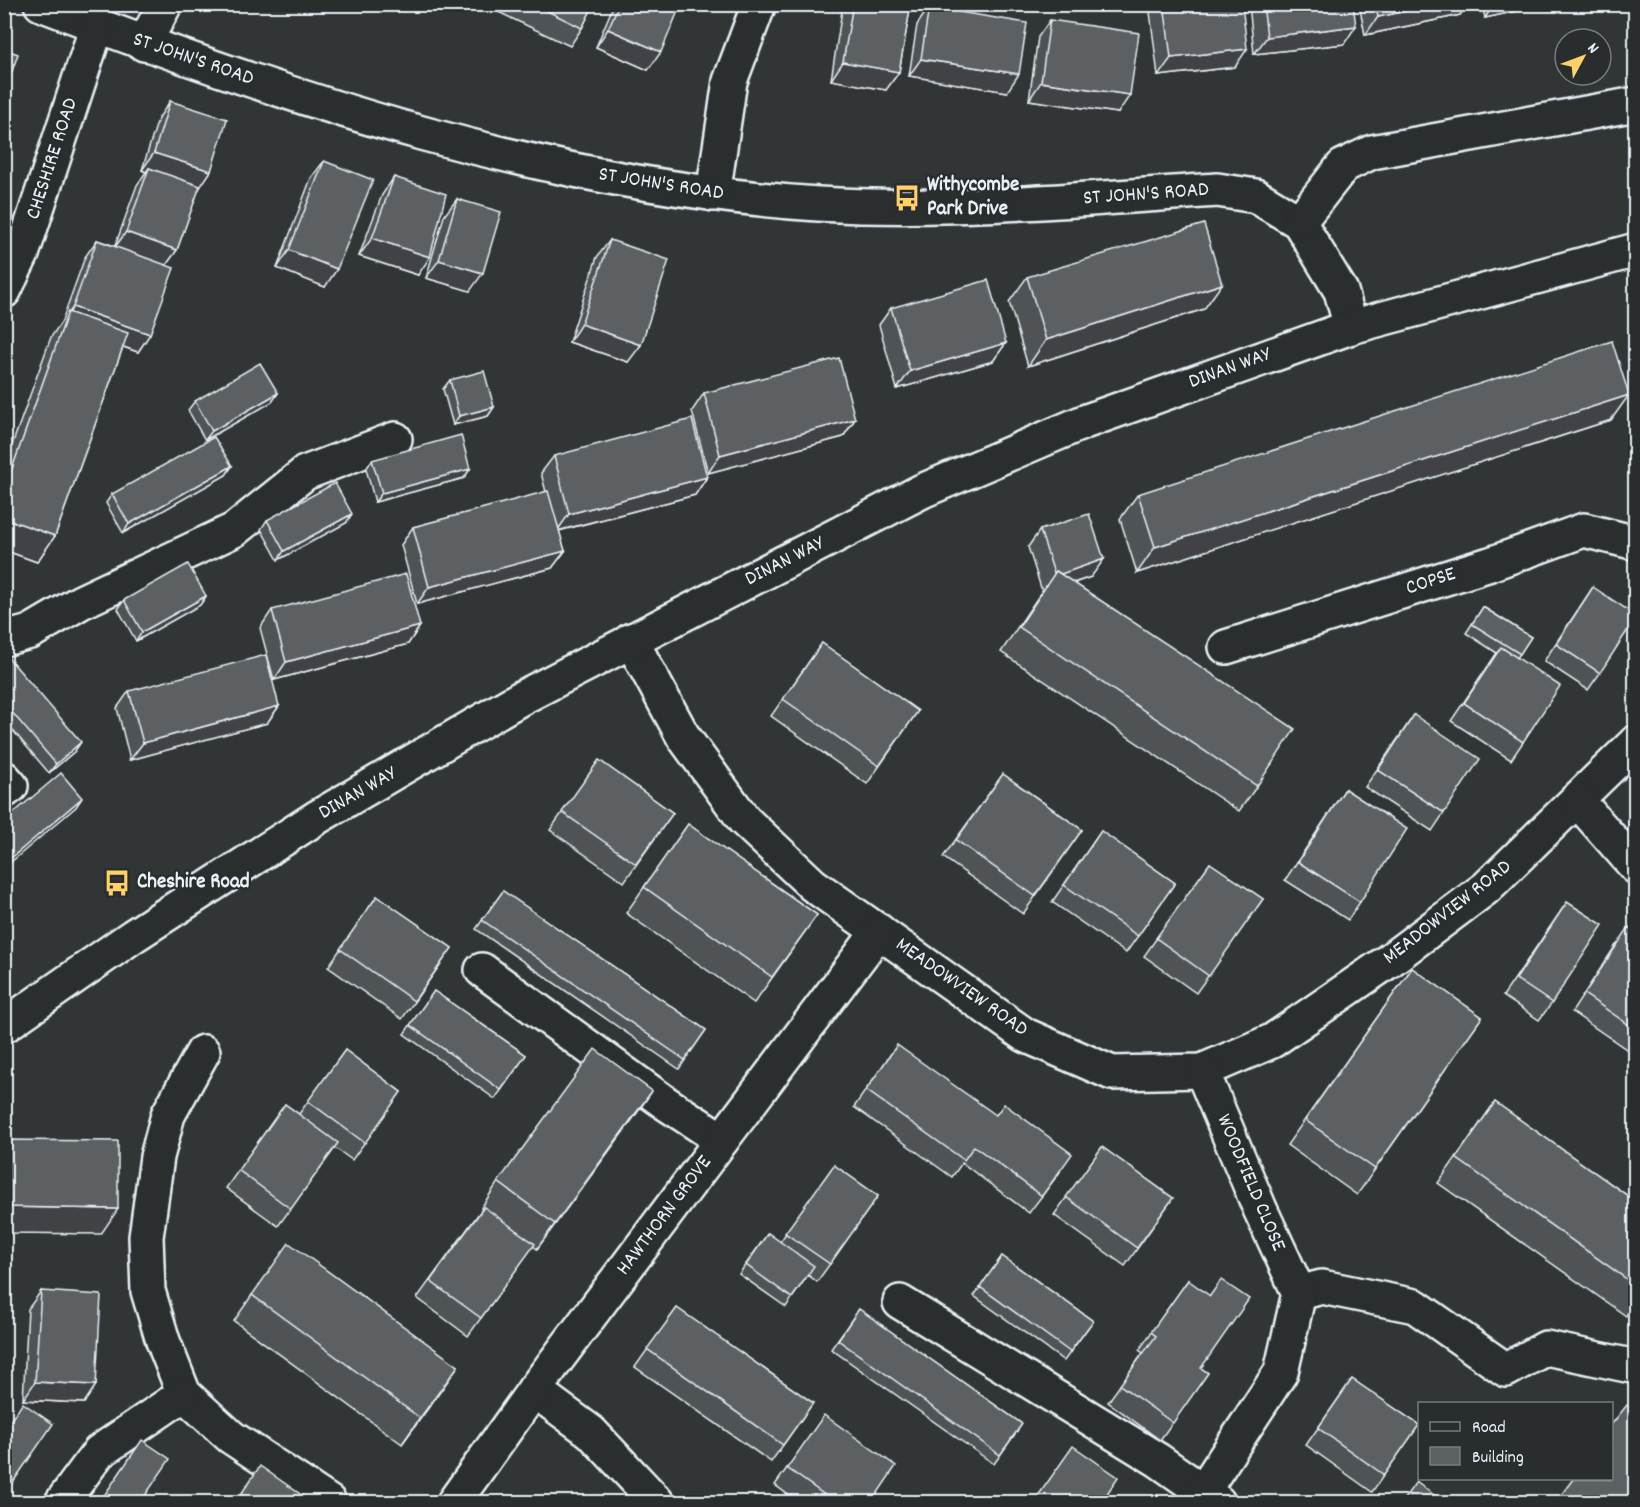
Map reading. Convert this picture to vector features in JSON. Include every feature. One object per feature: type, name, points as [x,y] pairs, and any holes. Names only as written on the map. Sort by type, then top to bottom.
[{"type":"street","name":"ST JOHN'S ROAD","points":[[41,4],[144,44],[420,135],[559,169],[713,194],[820,204],[965,206],[1217,190],[1256,196],[1299,222],[1341,291],[1351,327]]},
{"type":"street","points":[[144,44],[165,4]]},
{"type":"street","points":[[713,194],[730,81],[759,4]]},
{"type":"street","name":"CHESHIRE ROAD","points":[[4,291],[22,254],[97,26]]},
{"type":"street","points":[[1299,222],[1343,166],[1372,152],[1635,104]]},
{"type":"street","name":"DINAN WAY","points":[[4,1026],[133,936],[316,818],[521,698],[922,492],[1084,422],[1351,327],[1635,250]]},
{"type":"street","points":[[4,639],[30,632],[81,602],[234,530],[306,473],[395,439]]},
{"type":"street","name":"COPSE","points":[[1226,647],[1490,564],[1584,530],[1635,543]]},
{"type":"street","name":"MEADOWVIEW ROAD","points":[[631,640],[683,736],[744,820],[813,885],[1025,1035],[1112,1073],[1202,1071],[1272,1041],[1390,960],[1486,888],[1635,742]]},
{"type":"street","points":[[4,778],[11,786],[4,791]]},
{"type":"street","points":[[1577,800],[1635,867]]},
{"type":"street","name":"HAWTHORN GROVE","points":[[454,1503],[534,1390],[879,931]]},
{"type":"street","points":[[482,970],[667,1104],[722,1140]]},
{"type":"street","points":[[203,1052],[168,1115],[157,1157],[146,1237],[148,1291],[163,1341],[184,1394],[231,1437],[328,1503]]},
{"type":"street","name":"WOODFIELD CLOSE","points":[[1202,1071],[1260,1209],[1299,1293]]},
{"type":"street","points":[[900,1302],[1158,1460],[1206,1499],[1281,1372],[1299,1293],[1322,1287],[1415,1306],[1506,1370],[1546,1348],[1635,1367]]},
{"type":"street","points":[[534,1390],[591,1431],[657,1503]]},
{"type":"street","points":[[62,1503],[99,1452],[184,1394]]},
{"type":"building","points":[[533,4],[594,4],[582,28]]},
{"type":"building","points":[[619,4],[681,4],[661,52],[608,29]]},
{"type":"building","points":[[853,4],[911,4],[899,72],[843,62]]},
{"type":"building","points":[[1164,4],[1242,4],[1247,49],[1171,58]]},
{"type":"building","points":[[1263,4],[1353,4],[1356,26],[1267,37]]},
{"type":"building","points":[[1375,4],[1439,4],[1378,17]]},
{"type":"building","points":[[929,7],[1027,23],[1019,74],[921,59]]},
{"type":"building","points":[[1050,20],[1139,33],[1130,95],[1041,82]]},
{"type":"building","points":[[4,49],[18,54],[4,95]]},
{"type":"building","points":[[170,101],[227,119],[211,171],[154,153]]},
{"type":"building","points":[[324,161],[373,180],[337,269],[289,250]]},
{"type":"building","points":[[149,168],[200,186],[177,250],[126,232]]},
{"type":"building","points":[[394,177],[446,194],[430,257],[372,238]]},
{"type":"building","points":[[457,199],[501,212],[483,273],[439,260]]},
{"type":"building","points":[[1204,224],[1222,284],[1046,340],[1027,277]]},
{"type":"building","points":[[97,240],[174,268],[150,334],[73,307]]},
{"type":"building","points":[[610,240],[669,260],[641,345],[581,324]]},
{"type":"building","points":[[988,280],[1006,343],[910,371],[891,308]]},
{"type":"building","points":[[68,312],[128,333],[55,536],[4,518],[4,491]]},
{"type":"building","points":[[1612,341],[1629,395],[1155,547],[1138,494]]},
{"type":"building","points":[[839,358],[855,419],[720,455],[704,393]]},
{"type":"building","points":[[260,363],[278,393],[212,431],[195,401]]},
{"type":"building","points":[[484,371],[494,407],[459,416],[450,380]]},
{"type":"building","points":[[692,419],[707,477],[569,514],[554,456]]},
{"type":"building","points":[[461,435],[470,469],[382,493],[372,460]]},
{"type":"building","points":[[214,437],[232,466],[129,524],[112,494]]},
{"type":"building","points":[[335,483],[352,514],[284,551],[267,520]]},
{"type":"building","points":[[548,491],[565,551],[429,587],[413,527]]},
{"type":"building","points":[[1089,514],[1104,559],[1061,574],[1056,571],[1054,573],[1040,530]]},
{"type":"building","points":[[188,564],[206,596],[142,632],[124,600]]},
{"type":"building","points":[[1056,571],[1295,729],[1257,786],[1019,627]]},
{"type":"building","points":[[406,574],[420,626],[286,662],[272,610]]},
{"type":"building","points":[[1593,587],[1635,615],[1635,619],[1600,673],[1556,644]]},
{"type":"building","points":[[1483,607],[1531,637],[1520,654],[1472,624]]},
{"type":"building","points":[[822,643],[918,711],[879,766],[783,699]]},
{"type":"building","points":[[1501,647],[1560,686],[1523,742],[1464,703]]},
{"type":"building","points":[[6,655],[81,742],[56,764],[4,703],[4,657]]},
{"type":"building","points":[[266,655],[279,706],[143,743],[129,691]]},
{"type":"building","points":[[1414,715],[1480,759],[1444,813],[1378,770]]},
{"type":"building","points":[[599,760],[673,813],[636,864],[562,812]]},
{"type":"building","points":[[61,773],[82,798],[4,864],[4,821]]},
{"type":"building","points":[[1003,774],[1082,830],[1035,896],[956,840]]},
{"type":"building","points":[[1345,789],[1407,829],[1360,902],[1298,862]]},
{"type":"building","points":[[688,824],[817,915],[772,977],[644,887]]},
{"type":"building","points":[[1101,831],[1175,883],[1138,936],[1064,885]]},
{"type":"building","points":[[1210,863],[1263,899],[1209,976],[1156,938]]},
{"type":"building","points":[[503,891],[706,1030],[685,1060],[482,920]]},
{"type":"building","points":[[377,896],[452,948],[414,1001],[340,949]]},
{"type":"building","points":[[1567,902],[1603,925],[1552,1003],[1516,979]]},
{"type":"building","points":[[1629,927],[1635,932],[1635,1029],[1584,994]]},
{"type":"building","points":[[1412,968],[1482,1017],[1375,1169],[1305,1120]]},
{"type":"building","points":[[434,991],[526,1055],[501,1090],[410,1025]]},
{"type":"building","points":[[897,1045],[996,1115],[1004,1104],[1072,1154],[1042,1196],[974,1146],[964,1160],[866,1090]]},
{"type":"building","points":[[595,1049],[652,1091],[555,1224],[498,1182]]},
{"type":"building","points":[[345,1050],[401,1092],[365,1143],[308,1101]]},
{"type":"building","points":[[1495,1102],[1635,1201],[1635,1285],[1456,1158]]},
{"type":"building","points":[[285,1104],[338,1143],[291,1209],[238,1170]]},
{"type":"building","points":[[4,1140],[118,1141],[118,1209],[4,1207]]},
{"type":"building","points":[[1102,1147],[1173,1198],[1137,1248],[1066,1197]]},
{"type":"building","points":[[834,1165],[878,1196],[830,1264],[785,1233]]},
{"type":"building","points":[[484,1207],[535,1244],[481,1318],[430,1281]]},
{"type":"building","points":[[768,1233],[814,1266],[792,1298],[746,1265]]},
{"type":"building","points":[[289,1243],[458,1366],[420,1418],[252,1295]]},
{"type":"building","points":[[1002,1256],[1093,1321],[1070,1352],[980,1287]]},
{"type":"building","points":[[1188,1280],[1210,1296],[1221,1280],[1249,1299],[1201,1368],[1208,1373],[1173,1423],[1120,1385],[1156,1336],[1151,1332]]},
{"type":"building","points":[[41,1291],[101,1295],[96,1385],[35,1382]]},
{"type":"building","points":[[677,1308],[813,1403],[783,1445],[647,1349]]},
{"type":"building","points":[[859,1309],[1022,1424],[1000,1455],[838,1340]]},
{"type":"building","points":[[1352,1379],[1418,1424],[1384,1475],[1318,1428]]},
{"type":"building","points":[[23,1403],[53,1424],[4,1495],[4,1429]]},
{"type":"building","points":[[1627,1405],[1635,1411],[1635,1497],[1632,1503],[1555,1503],[1572,1480],[1613,1480],[1613,1422]]},
{"type":"building","points":[[824,1415],[896,1466],[871,1503],[836,1503],[787,1468]]},
{"type":"building","points":[[142,1440],[170,1459],[140,1503],[99,1503]]},
{"type":"building","points":[[1073,1446],[1118,1477],[1101,1503],[1033,1503]]},
{"type":"building","points":[[260,1466],[313,1503],[235,1503]]},
{"type":"building","points":[[1416,1482],[1445,1503],[1401,1503]]},
{"type":"place","name":"Withycombe Park Drive","points":[[907,198]]},
{"type":"place","name":"Cheshire Road","points":[[117,883]]}]
